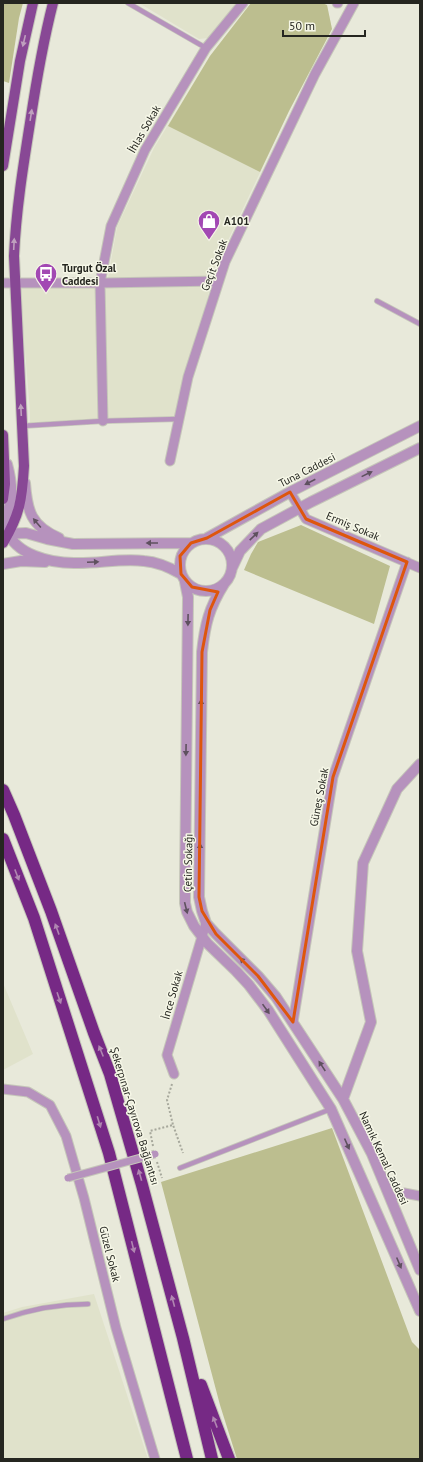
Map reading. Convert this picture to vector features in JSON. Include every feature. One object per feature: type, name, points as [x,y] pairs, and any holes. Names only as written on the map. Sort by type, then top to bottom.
[{"type":"highway","name":"Şekerpınar-Çayırova Bağlantısı","points":[[3,790],[51,911],[110,1074],[142,1185],[183,1338],[212,1459]]},
{"type":"highway","points":[[3,839],[34,918],[109,1153],[187,1459]]},
{"type":"highway","points":[[183,1338],[229,1459]]},
{"type":"highway","points":[[170,1391],[179,1459]]},
{"type":"main road","points":[[3,166],[20,61],[33,3]]},
{"type":"main road","points":[[3,543],[6,534],[18,514],[21,501],[24,466],[15,283],[15,227],[22,172],[38,73],[53,3]]},
{"type":"main road","points":[[3,435],[5,484],[3,499]]},
{"type":"street","name":"İhlas Sokak","points":[[103,421],[100,283],[110,226],[145,150],[206,48],[243,3]]},
{"type":"street","name":"Geçit Sokak","points":[[170,461],[188,377],[225,262],[315,74],[354,3]]},
{"type":"street","points":[[3,283],[219,281]]},
{"type":"street","name":"Tuna Caddesi","points":[[207,538],[290,492],[420,426]]},
{"type":"street","points":[[3,564],[20,562],[65,563],[144,560],[169,567],[183,578],[192,588],[204,591],[217,589],[224,584],[230,576],[240,551],[261,529],[420,448]]},
{"type":"street","points":[[4,450],[11,483],[11,499],[6,522],[6,534],[18,546],[29,553],[65,563]]},
{"type":"street","points":[[24,466],[28,509],[40,526],[58,538],[84,543]]},
{"type":"street","name":"Ermiş Sokak","points":[[290,492],[306,519],[420,568]]},
{"type":"street","points":[[6,534],[26,533],[64,543],[190,543]]},
{"type":"street","points":[[232,568],[232,559],[228,551],[223,544],[216,540],[207,538],[198,539],[190,543],[180,556],[179,565],[188,598],[185,903],[190,919],[202,937],[236,971],[254,991],[268,1010],[331,1109],[420,1311]]},
{"type":"street","name":"Güneş Sokak","points":[[292,1022],[333,777],[407,562]]},
{"type":"street","name":"Çetin Sokağı","points":[[224,584],[210,610],[204,631],[202,652],[199,897],[202,911],[206,923],[258,976],[292,1022],[343,1099]]},
{"type":"street","points":[[343,1099],[371,1022],[357,951],[363,863],[397,790],[420,764]]},
{"type":"street","name":"İnce Sokak","points":[[174,1074],[167,1055],[206,923]]},
{"type":"street","name":"Güzel Sokak","points":[[3,1089],[28,1092],[50,1105],[66,1136],[85,1202],[116,1328],[155,1459]]},
{"type":"street","name":"Namık Kemal Caddesi","points":[[343,1099],[362,1134],[420,1270]]},
{"type":"street","points":[[68,1178],[155,1154]]},
{"type":"street","points":[[390,1197],[404,1193],[420,1196]]},
{"type":"lane","points":[[128,3],[206,48]]},
{"type":"lane","points":[[377,301],[420,324]]},
{"type":"lane","points":[[22,426],[103,421],[179,419]]},
{"type":"lane","points":[[180,1168],[331,1109]]},
{"type":"lane","points":[[3,1319],[23,1311],[64,1304],[88,1304]]},
{"type":"path","points":[[174,1074],[167,1100],[173,1125],[183,1153]]},
{"type":"path","points":[[150,1131],[173,1125]]},
{"type":"highlighted area","points":[[290,492],[306,519],[407,562],[333,777],[293,1022],[258,976],[216,934],[202,911],[199,897],[202,652],[210,610],[218,592],[192,587],[181,574],[180,556],[191,543],[207,538]]},
{"type":"shaded area","points":[[139,3],[236,3],[208,38],[199,39]]},
{"type":"shaded area","points":[[251,3],[322,3],[327,5],[332,29],[289,111],[214,270],[179,421],[30,423],[20,289],[53,280],[108,278],[117,227],[154,148],[210,56]]},
{"type":"shaded area","points":[[3,983],[33,1054],[3,1070]]},
{"type":"shaded area","points":[[94,1294],[148,1459],[3,1459],[3,1313],[22,1307]]},
{"type":"green space","points":[[3,3],[23,3],[19,18],[9,83],[3,81]]},
{"type":"green space","points":[[251,3],[322,3],[327,5],[332,29],[289,111],[260,172],[168,126],[210,56]]},
{"type":"green space","points":[[301,525],[390,566],[374,624],[244,570],[258,542]]},
{"type":"green space","points":[[332,1128],[412,1342],[420,1350],[420,1459],[237,1459],[220,1405],[161,1182]]},
{"type":"place","name":"A101","points":[[209,240]]},
{"type":"place","name":"Turgut Özal Caddesi","points":[[46,294]]}]
